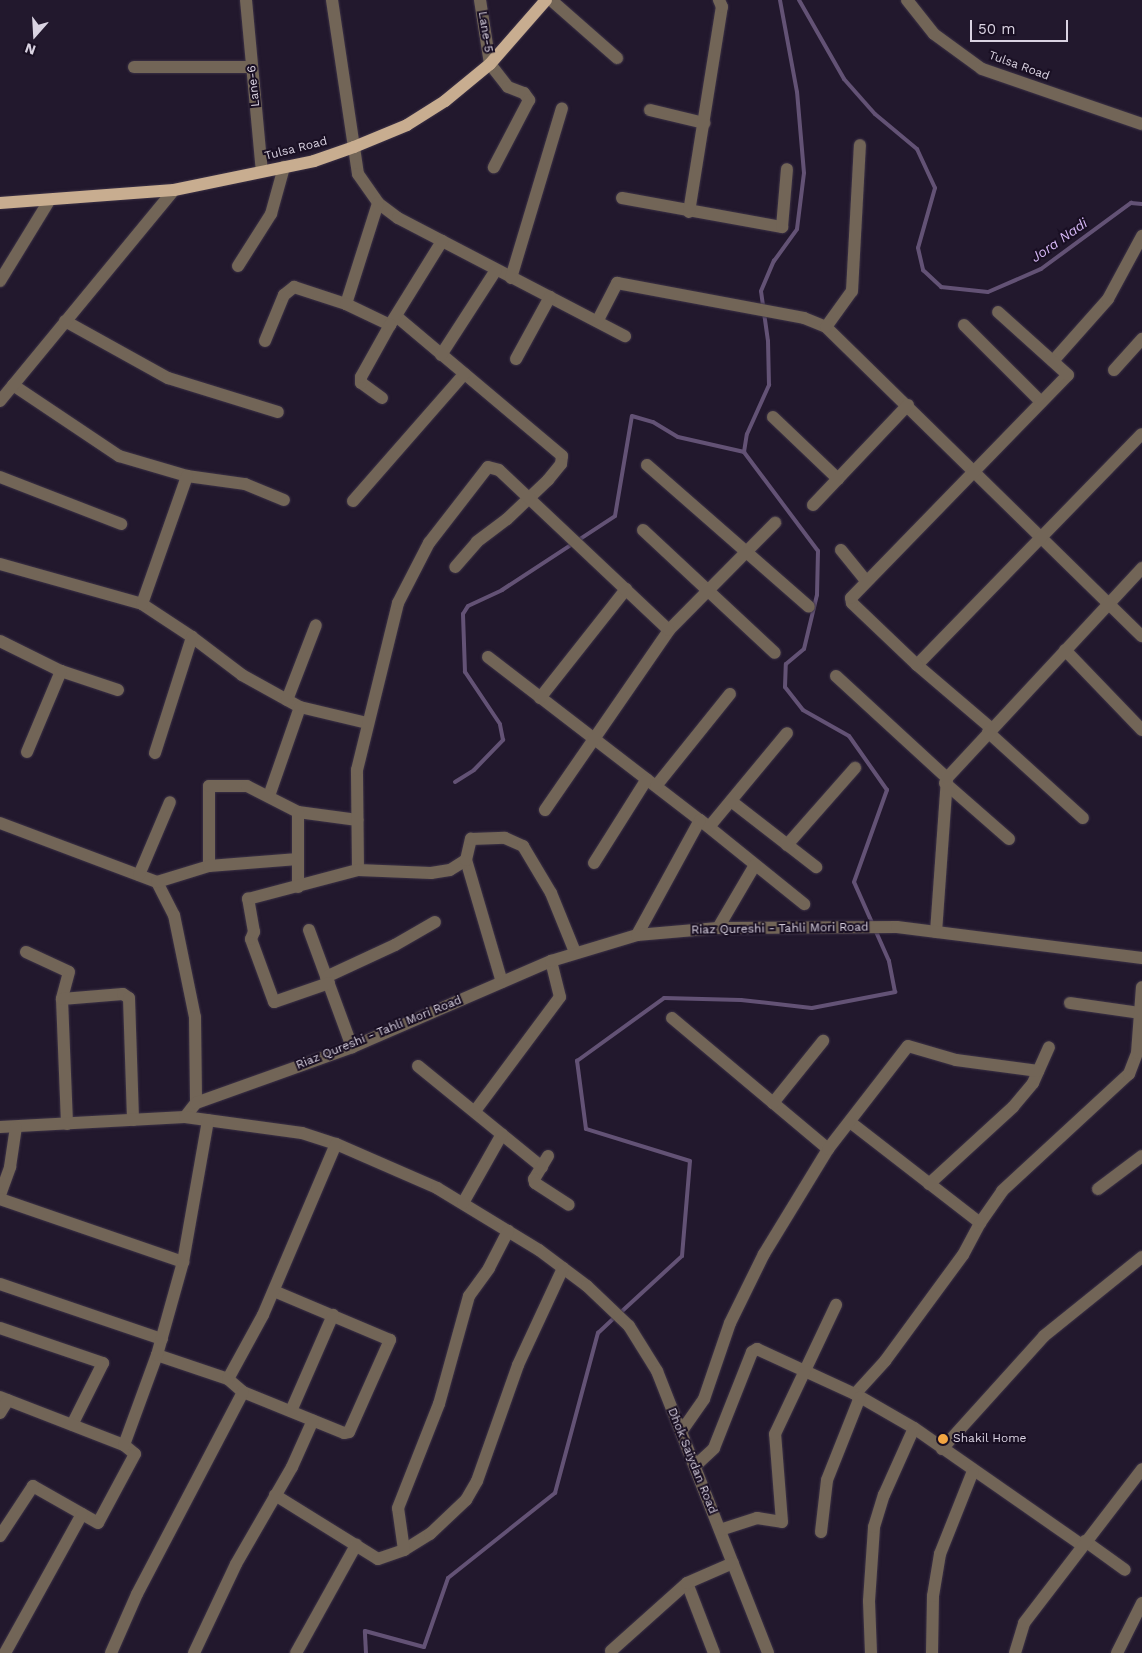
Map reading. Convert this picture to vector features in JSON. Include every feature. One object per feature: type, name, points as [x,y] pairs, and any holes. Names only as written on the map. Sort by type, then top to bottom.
[{"type":"main road","name":"Tulsa Road","points":[[0,203],[49,201],[174,190],[284,167],[354,147],[407,125],[445,101],[490,64],[546,0]]},
{"type":"street","name":"Lane-6","points":[[246,0],[262,171]]},
{"type":"street","points":[[332,0],[358,174],[378,204],[496,270],[598,320],[625,336]]},
{"type":"street","name":"Lane-5","points":[[480,0],[490,64]]},
{"type":"street","points":[[551,0],[617,58]]},
{"type":"street","points":[[689,212],[722,7],[718,0]]},
{"type":"street","name":"Tulsa Road","points":[[907,0],[934,34],[982,68],[1142,124]]},
{"type":"street","points":[[490,64],[508,87],[524,93],[529,100],[494,167]]},
{"type":"street","points":[[134,68],[252,67]]},
{"type":"street","points":[[511,278],[562,108]]},
{"type":"street","points":[[650,110],[704,123]]},
{"type":"street","points":[[826,327],[852,291],[860,145]]},
{"type":"street","points":[[238,266],[271,214],[284,167]]},
{"type":"street","points":[[622,198],[689,212],[782,227],[787,169]]},
{"type":"street","points":[[0,401],[174,190]]},
{"type":"street","points":[[0,281],[49,201]]},
{"type":"street","points":[[346,304],[378,204]]},
{"type":"street","points":[[1053,361],[1108,299],[1142,236]]},
{"type":"street","points":[[382,398],[361,383],[361,377],[442,240]]},
{"type":"street","points":[[441,355],[496,270]]},
{"type":"street","points":[[598,320],[617,283],[724,301],[804,318],[826,327],[908,405],[1142,636]]},
{"type":"street","points":[[265,341],[288,289],[301,287],[393,321],[441,355],[562,456],[561,464],[529,498],[477,542],[455,567]]},
{"type":"street","points":[[516,359],[550,297]]},
{"type":"street","points":[[998,312],[1068,375],[853,594],[852,603],[1083,818]]},
{"type":"street","points":[[65,321],[168,378],[278,412]]},
{"type":"street","points":[[964,325],[1041,402]]},
{"type":"street","points":[[1114,370],[1142,339]]},
{"type":"street","points":[[353,501],[464,374]]},
{"type":"street","points":[[13,385],[119,456],[187,476],[244,484],[284,500]]},
{"type":"street","points":[[813,505],[908,405]]},
{"type":"street","points":[[773,417],[838,479]]},
{"type":"street","points":[[917,665],[1142,434]]},
{"type":"street","points":[[647,465],[809,606]]},
{"type":"street","points":[[358,870],[356,781],[367,723],[398,603],[429,543],[488,467],[499,470],[567,536],[590,552],[669,630]]},
{"type":"street","points":[[142,604],[187,476]]},
{"type":"street","points":[[0,477],[121,524]]},
{"type":"street","points":[[545,810],[669,630],[776,523]]},
{"type":"street","points":[[643,530],[776,653]]},
{"type":"street","points":[[841,550],[866,581]]},
{"type":"street","points":[[0,564],[142,604],[192,637],[242,675],[300,707],[367,723]]},
{"type":"street","points":[[936,932],[946,780],[1108,602],[1142,568]]},
{"type":"street","points":[[540,698],[626,589]]},
{"type":"street","points":[[287,700],[316,625]]},
{"type":"street","points":[[154,753],[192,637]]},
{"type":"street","points":[[0,641],[61,671],[118,690]]},
{"type":"street","points":[[1065,650],[1142,730]]},
{"type":"street","points":[[488,657],[804,904]]},
{"type":"street","points":[[27,752],[61,671]]},
{"type":"street","points":[[836,676],[1009,839]]},
{"type":"street","points":[[594,863],[651,783],[730,694]]},
{"type":"street","points":[[269,796],[300,707]]},
{"type":"street","points":[[637,935],[704,824],[731,801],[786,733]]},
{"type":"street","points":[[787,845],[855,768]]},
{"type":"street","points":[[209,866],[209,786],[247,786],[298,812],[357,820]]},
{"type":"street","points":[[731,801],[816,867]]},
{"type":"street","points":[[139,875],[170,802]]},
{"type":"street","points":[[298,812],[298,887]]},
{"type":"street","points":[[0,822],[157,882],[209,866],[298,860]]},
{"type":"street","points":[[502,982],[466,860],[471,839],[505,838],[523,846],[552,893],[575,952]]},
{"type":"street","points":[[435,922],[328,980],[274,1002],[251,939],[254,932],[248,899],[358,870],[431,873],[450,870],[466,860]]},
{"type":"street","points":[[718,928],[755,865]]},
{"type":"street","points":[[157,882],[174,915],[195,1017],[196,1103],[185,1117]]},
{"type":"street","name":"Riaz Qureshi - Tahli Mori Road","points":[[196,1103],[352,1047],[551,961],[575,952],[637,935],[718,928],[897,927],[1142,958]]},
{"type":"street","points":[[309,930],[352,1047]]},
{"type":"street","points":[[26,952],[69,972],[62,999],[67,1124]]},
{"type":"street","points":[[475,1111],[560,997],[551,961]]},
{"type":"street","points":[[821,1532],[827,1480],[857,1396],[963,1255],[980,1223],[1002,1191],[1129,1074],[1140,1042],[1142,987]]},
{"type":"street","points":[[62,999],[123,994],[129,998],[133,1120]]},
{"type":"street","points":[[1070,1003],[1140,1013]]},
{"type":"street","points":[[672,1018],[828,1149]]},
{"type":"street","points":[[773,1103],[823,1041]]},
{"type":"street","points":[[681,1432],[704,1399],[730,1323],[764,1254],[828,1149],[908,1046],[956,1060],[1038,1071]]},
{"type":"street","points":[[929,1184],[1013,1106],[1033,1083],[1049,1047]]},
{"type":"street","points":[[418,1066],[502,1134],[545,1162],[534,1178],[536,1183],[569,1206]]},
{"type":"street","name":"Dhok Saiydan Road","points":[[0,1127],[185,1117],[302,1133],[336,1144],[437,1188],[564,1268],[587,1286],[629,1326],[657,1371],[768,1653]]},
{"type":"street","points":[[124,1445],[158,1355],[182,1262],[208,1120]]},
{"type":"street","points":[[850,1122],[980,1223]]},
{"type":"street","points":[[0,1195],[10,1167],[16,1127]]},
{"type":"street","points":[[463,1204],[502,1134]]},
{"type":"street","points":[[228,1379],[274,1291],[336,1144]]},
{"type":"street","points":[[1098,1189],[1142,1156]]},
{"type":"street","points":[[0,1199],[182,1262]]},
{"type":"street","points":[[404,1550],[398,1508],[439,1404],[469,1296],[488,1268],[508,1231]]},
{"type":"street","points":[[942,1449],[1044,1336],[1142,1257]]},
{"type":"street","points":[[276,1495],[378,1559],[404,1550],[430,1534],[466,1500],[477,1481],[518,1365],[564,1268]]},
{"type":"street","points":[[0,1284],[162,1339]]},
{"type":"street","points":[[158,1355],[228,1379],[243,1392],[344,1433],[349,1432],[390,1343],[389,1338],[274,1291]]},
{"type":"street","points":[[720,1530],[757,1518],[782,1522],[773,1442],[836,1305]]},
{"type":"street","points":[[291,1411],[333,1315]]},
{"type":"street","points":[[0,1328],[103,1363],[72,1425]]},
{"type":"street","points":[[694,1466],[714,1448],[755,1349],[857,1396],[914,1428],[973,1471],[1125,1570]]},
{"type":"street","points":[[111,1653],[137,1594],[243,1392]]},
{"type":"street","points":[[0,1413],[4,1398],[124,1445],[135,1454],[98,1523],[32,1486],[0,1536]]},
{"type":"street","points":[[194,1653],[236,1564],[276,1495],[313,1420]]},
{"type":"street","points":[[871,1653],[869,1600],[874,1527],[884,1495],[914,1428]]},
{"type":"street","points":[[1015,1653],[1024,1623],[1142,1469]]},
{"type":"street","points":[[932,1653],[933,1596],[940,1554],[973,1471]]},
{"type":"street","points":[[5,1653],[82,1514]]},
{"type":"street","points":[[296,1653],[356,1545]]},
{"type":"street","points":[[611,1651],[688,1583],[733,1563]]},
{"type":"street","points":[[688,1583],[714,1653]]},
{"type":"street","points":[[1117,1653],[1142,1603]]},
{"type":"waterway","points":[[620,1313],[682,1256],[690,1161],[586,1129],[577,1061],[664,998],[741,1000],[812,1008],[895,992],[889,961],[854,882],[887,790],[849,736],[803,710],[785,687],[786,664],[804,649],[817,595],[818,551],[744,452],[747,434],[769,385],[768,341],[761,291],[774,261],[797,229],[804,173],[797,92],[780,0]]},
{"type":"waterway","name":"Jora Nadi","points":[[799,0],[844,79],[875,114],[917,149],[935,188],[918,248],[923,270],[941,287],[988,292],[1041,269],[1131,203],[1142,204]]},
{"type":"waterway","points":[[455,782],[474,770],[503,740],[500,724],[465,672],[463,614],[468,606],[502,590],[615,516],[632,416],[653,422],[678,437],[744,452]]},
{"type":"waterway","points":[[366,1653],[365,1631],[424,1647],[448,1578],[555,1493],[598,1333],[615,1317]]},
{"type":"place","name":"Shakil Home","points":[[943,1439]]}]
